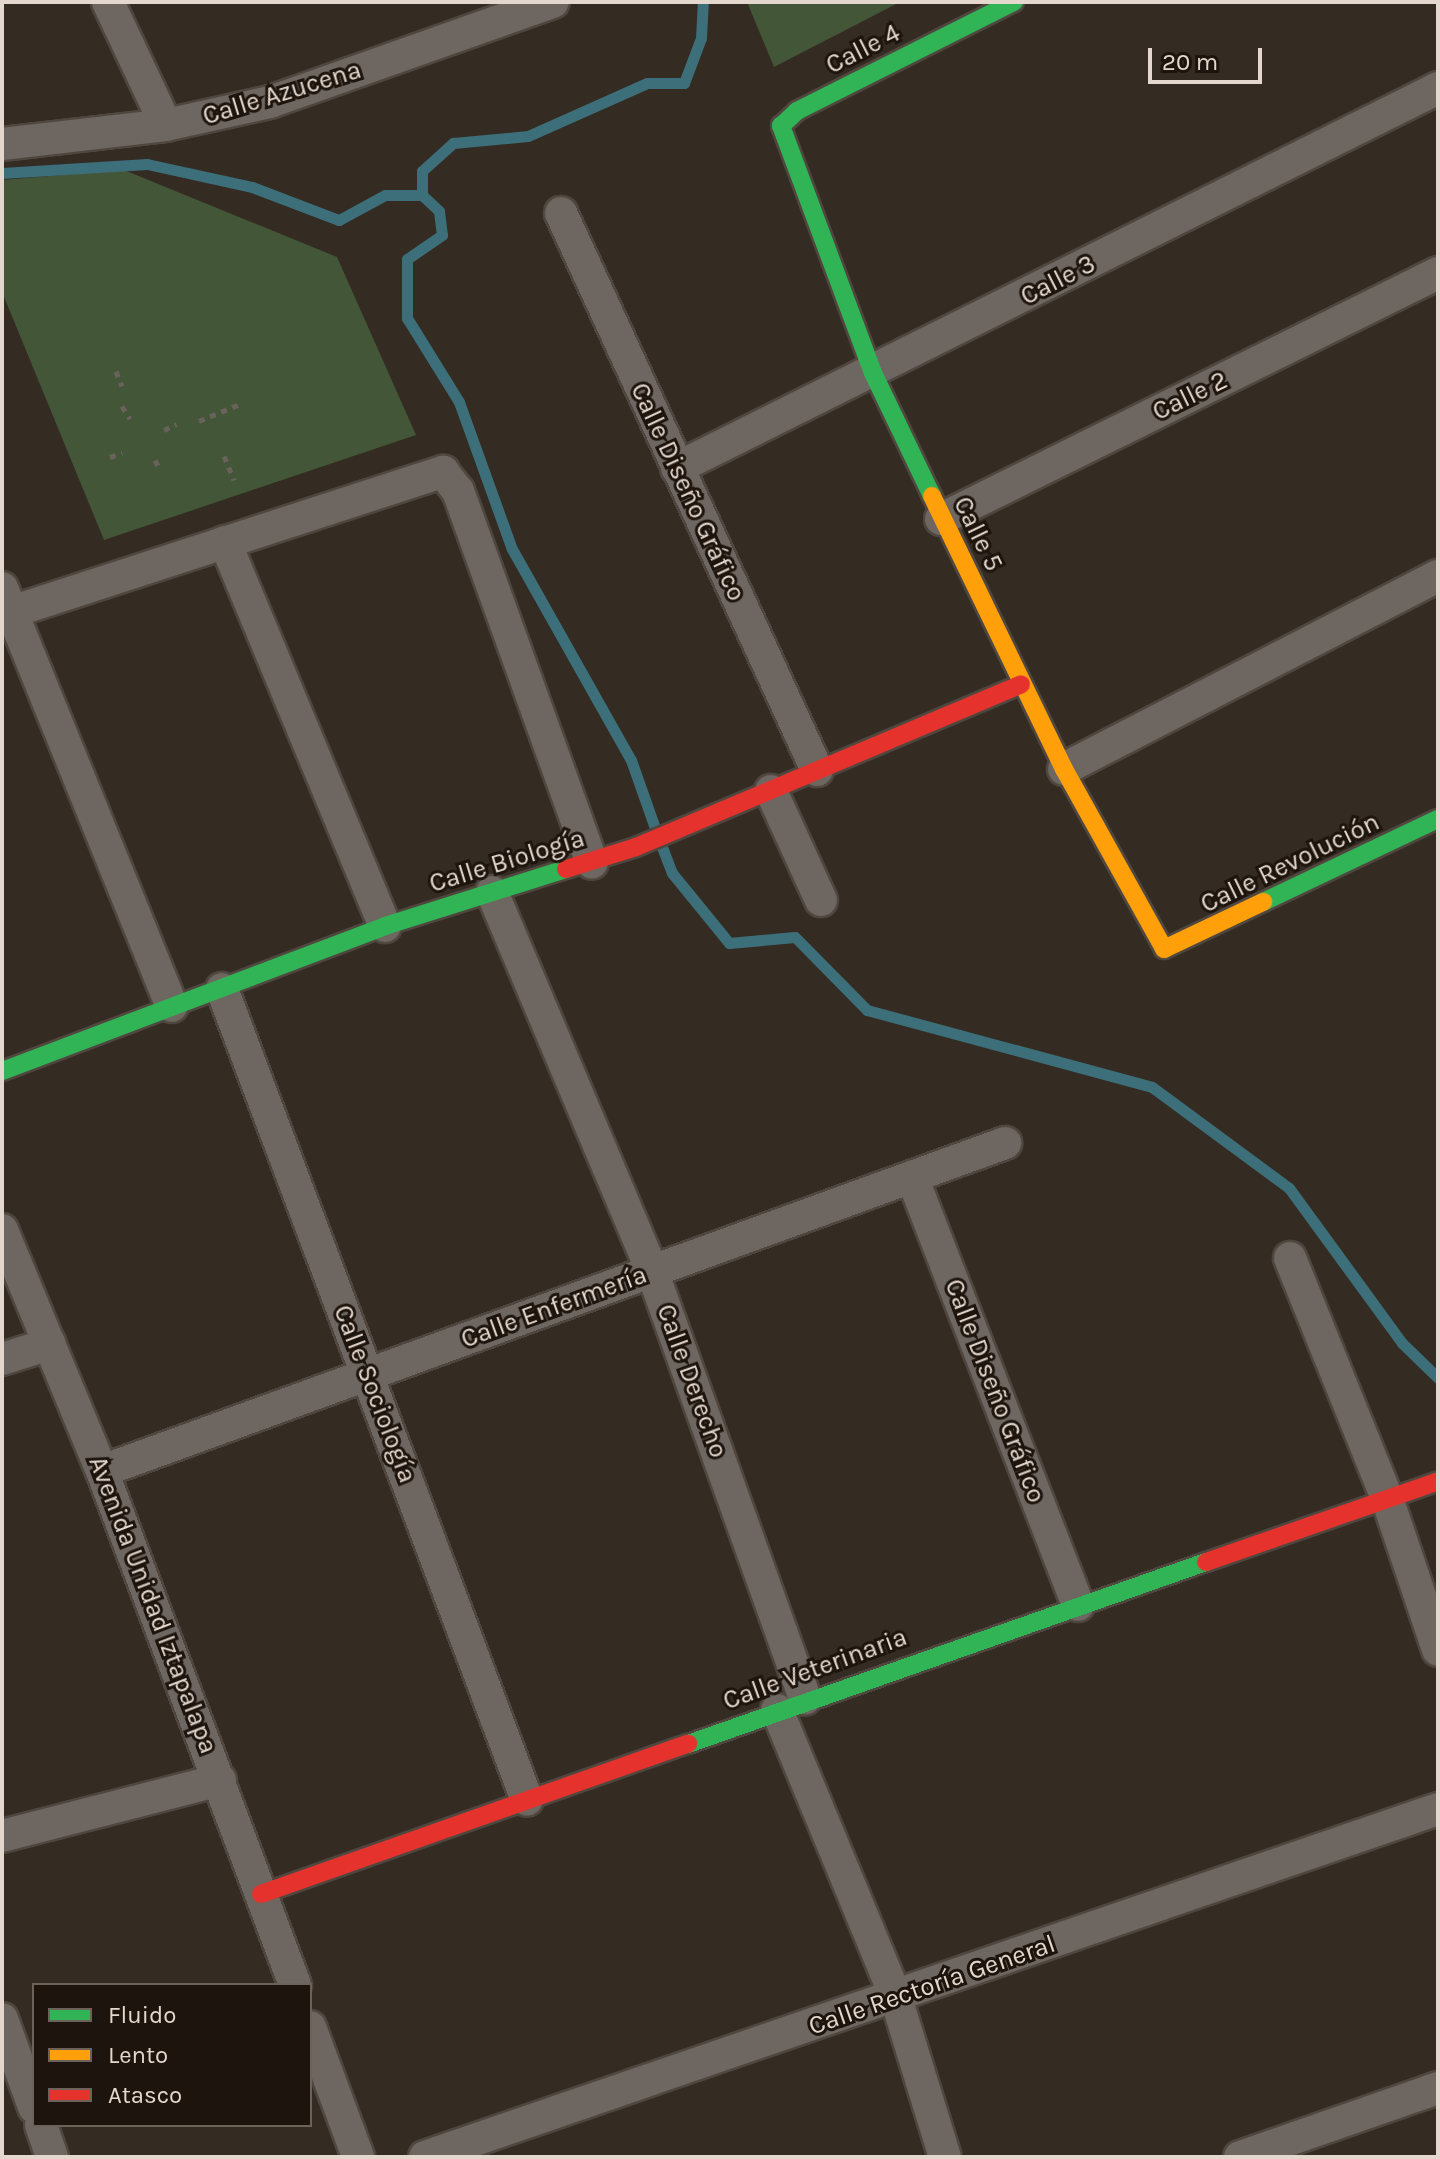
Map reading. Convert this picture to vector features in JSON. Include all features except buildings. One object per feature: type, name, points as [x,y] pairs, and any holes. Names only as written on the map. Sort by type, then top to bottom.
[{"type":"street","points":[[108,2],[166,125]]},
{"type":"street","name":"Calle Azucena","points":[[2,144],[166,125],[270,102],[553,2]]},
{"type":"street","name":"Calle 4","points":[[781,126],[797,111],[1014,2]]},
{"type":"street","name":"Calle 3","points":[[677,468],[873,373],[1438,88]]},
{"type":"street","name":"Calle 5","points":[[781,126],[873,373],[1021,684],[1064,769],[1164,949]]},
{"type":"street","name":"Calle Diseño Gráfico","points":[[561,213],[817,770]]},
{"type":"street","name":"Calle 2","points":[[941,519],[1438,273]]},
{"type":"street","points":[[172,1006],[5,605],[225,542],[443,472],[458,491],[592,863]]},
{"type":"street","points":[[225,542],[385,926]]},
{"type":"street","points":[[1064,769],[1438,576]]},
{"type":"street","name":"Calle Biología","points":[[2,1071],[385,926],[636,847],[1021,684]]},
{"type":"street","points":[[771,791],[821,900]]},
{"type":"street","name":"Calle Revolución","points":[[1164,949],[1438,819]]},
{"type":"street","name":"Calle Derecho","points":[[492,892],[652,1271],[791,1704],[896,1998],[945,2157]]},
{"type":"street","name":"Calle Sociología","points":[[222,989],[527,1800]]},
{"type":"street","name":"Calle Enfermería","points":[[102,1471],[1005,1143]]},
{"type":"street","name":"Calle Diseño Gráfico","points":[[912,1177],[1078,1605]]},
{"type":"street","name":"Avenida Unidad Iztapalapa","points":[[2,1230],[102,1471],[294,1983]]},
{"type":"street","points":[[1290,1258],[1388,1501],[1438,1650]]},
{"type":"street","points":[[2,1359],[50,1344]]},
{"type":"street","name":"Calle Veterinaria","points":[[261,1894],[791,1704],[1388,1501],[1438,1481]]},
{"type":"street","points":[[2,1836],[220,1780]]},
{"type":"street","name":"Calle Rectoría General","points":[[425,2157],[896,1998],[1438,1809]]},
{"type":"street","points":[[2,2019],[32,2102]]},
{"type":"street","points":[[312,2032],[358,2157]]},
{"type":"street","points":[[1240,2157],[1438,2088]]},
{"type":"street","points":[[42,2127],[52,2157]]},
{"type":"path","points":[[116,371],[122,386]]},
{"type":"path","points":[[199,421],[240,404]]},
{"type":"path","points":[[122,406],[130,419]]},
{"type":"path","points":[[164,430],[177,424]]},
{"type":"path","points":[[110,457],[122,453]]},
{"type":"path","points":[[224,456],[234,480]]},
{"type":"path","points":[[155,460],[160,470]]},
{"type":"green space","points":[[747,2],[900,2],[774,67]]},
{"type":"green space","points":[[124,170],[337,257],[416,435],[104,540],[2,292],[2,180]]},
{"type":"waterway","points":[[422,195],[422,171],[453,143],[528,136],[647,83],[684,83],[701,38],[703,2]]},
{"type":"waterway","points":[[2,173],[147,164],[252,187],[339,220],[385,195],[422,195],[439,211],[442,235],[407,259],[407,318],[459,402],[512,549],[631,760],[656,831]]},
{"type":"waterway","points":[[662,847],[672,873],[729,943],[795,937],[867,1010],[1152,1087],[1289,1188],[1402,1343],[1438,1378]]},
{"type":"traffic: fast","points":[[932,496],[873,373],[781,126],[797,111],[1014,2]]},
{"type":"traffic: fast","points":[[1263,902],[1438,819]]},
{"type":"traffic: fast","points":[[2,1071],[385,926],[566,869]]},
{"type":"traffic: fast","points":[[688,1744],[1206,1562]]},
{"type":"traffic: slow","points":[[932,496],[1064,769],[1164,949],[1263,902]]},
{"type":"traffic: jam","points":[[566,869],[636,847],[1021,684]]},
{"type":"traffic: jam","points":[[1206,1562],[1438,1481]]},
{"type":"traffic: jam","points":[[261,1894],[688,1744]]}]
